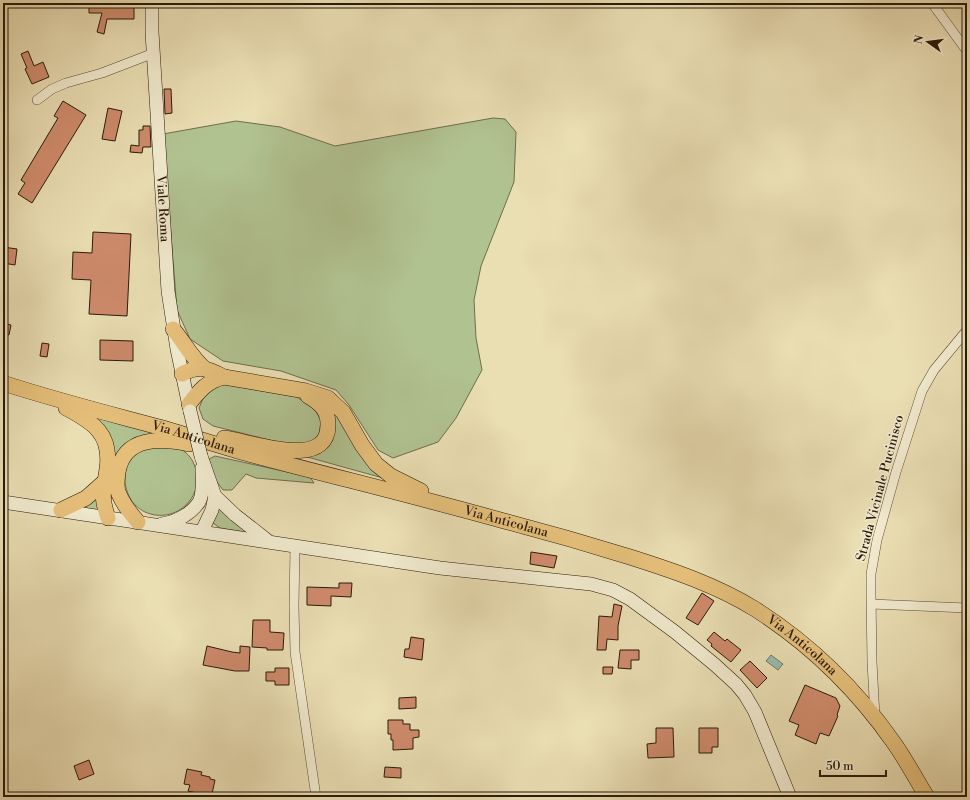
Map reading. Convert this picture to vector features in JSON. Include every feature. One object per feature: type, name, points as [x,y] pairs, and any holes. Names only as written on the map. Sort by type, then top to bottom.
[{"type":"main road","points":[[173,329],[183,341],[192,356],[204,368],[219,378]]},
{"type":"main road","points":[[182,374],[194,368],[204,368]]},
{"type":"main road","points":[[182,374],[196,378],[219,378],[311,392],[324,396],[338,406],[347,418],[370,457],[382,470],[408,485],[457,508]]},
{"type":"main road","points":[[190,408],[203,387],[219,378]]},
{"type":"main road","name":"Via Anticolana","points":[[3,383],[242,452],[585,543],[692,577],[723,591],[764,615],[804,644],[845,683],[875,718],[900,752],[927,797]]},
{"type":"main road","points":[[201,439],[228,439],[295,451],[314,449],[322,442],[326,434],[328,425],[326,414],[319,403],[296,390]]},
{"type":"main road","points":[[44,396],[88,420],[100,431],[108,454],[103,498],[108,518]]},
{"type":"main road","points":[[108,518],[118,492],[118,478],[122,461],[130,450],[144,442],[154,440],[170,440],[228,452],[242,452]]},
{"type":"main road","points":[[61,510],[86,498],[104,482]]},
{"type":"main road","points":[[118,492],[138,522]]},
{"type":"street","name":"Viale Roma","points":[[152,3],[168,291],[173,329],[201,456]]},
{"type":"street","points":[[932,3],[967,50]]},
{"type":"street","points":[[37,100],[52,89],[154,54]]},
{"type":"street","name":"Strada Vicinale Pucinisco","points":[[875,718],[871,604],[872,574],[877,540],[917,404],[934,370],[967,330]]},
{"type":"street","points":[[201,456],[216,496],[235,516],[268,541]]},
{"type":"street","points":[[201,456],[202,486],[199,502],[202,531]]},
{"type":"street","points":[[202,531],[212,510],[216,496]]},
{"type":"street","points":[[3,502],[440,568],[591,584],[618,592],[680,636],[726,673],[741,690],[758,718],[790,797]]},
{"type":"street","points":[[159,525],[172,522],[182,517],[199,502]]},
{"type":"street","points":[[295,546],[294,606],[296,652],[316,797]]},
{"type":"street","points":[[871,604],[967,608]]},
{"type":"green space","points":[[493,118],[505,119],[516,132],[514,182],[481,266],[474,300],[476,338],[482,370],[456,418],[438,442],[393,458],[378,450],[349,405],[336,390],[281,371],[223,361],[190,339],[177,310],[163,134],[236,121],[280,127],[335,146]]},
{"type":"green space","points":[[216,383],[297,397],[315,410],[321,421],[319,434],[310,444],[298,447],[213,426],[203,419],[199,408],[206,391]]},
{"type":"green space","points":[[335,412],[383,478],[300,455],[309,454]]},
{"type":"green space","points":[[88,415],[160,434],[137,439],[113,496],[108,503],[111,467]]},
{"type":"green space","points":[[155,446],[176,446],[186,453],[193,462],[197,474],[197,485],[193,496],[187,504],[178,511],[168,515],[157,515],[145,512],[134,504],[127,492],[125,474],[128,463],[140,449]]},
{"type":"green space","points":[[215,456],[310,477],[314,483],[256,478],[246,474],[232,490],[223,490],[214,478],[209,459]]},
{"type":"green space","points":[[98,496],[103,508],[97,510],[78,507]]},
{"type":"green space","points":[[219,504],[250,533],[220,528],[210,521]]},
{"type":"shaded area","points":[[771,655],[783,664],[778,670],[766,661]]},
{"type":"building","points":[[108,3],[134,3],[134,19],[107,19],[104,34],[97,32],[102,13],[89,13],[89,5],[108,6]]},
{"type":"building","points":[[28,51],[34,66],[43,62],[49,77],[32,84],[25,69],[27,68],[21,54]]},
{"type":"building","points":[[164,89],[171,89],[172,113],[165,114]]},
{"type":"building","points":[[63,101],[86,115],[32,203],[18,194],[25,183],[21,180],[58,118],[54,116]]},
{"type":"building","points":[[108,108],[122,111],[115,141],[102,139]]},
{"type":"building","points":[[143,126],[150,126],[151,147],[143,147],[142,153],[130,152],[131,145],[139,146],[139,130],[143,130]]},
{"type":"building","points":[[93,232],[131,234],[127,316],[89,314],[91,280],[72,279],[73,252],[92,253]]},
{"type":"building","points":[[3,247],[17,249],[15,265],[3,263]]},
{"type":"building","points":[[3,323],[11,325],[9,335],[3,333]]},
{"type":"building","points":[[100,340],[133,341],[133,361],[100,360]]},
{"type":"building","points":[[42,343],[49,344],[47,357],[40,356]]},
{"type":"building","points":[[531,552],[557,556],[554,568],[530,564]]},
{"type":"building","points":[[339,583],[352,583],[351,597],[331,596],[331,606],[307,605],[307,587],[339,588]]},
{"type":"building","points":[[702,593],[714,601],[698,625],[686,618]]},
{"type":"building","points":[[614,604],[622,606],[618,626],[618,640],[607,639],[606,650],[597,650],[599,616],[612,617]]},
{"type":"building","points":[[253,620],[270,620],[270,632],[284,633],[283,650],[267,650],[267,648],[252,647]]},
{"type":"building","points":[[714,632],[725,641],[727,639],[741,650],[731,662],[711,646],[712,644],[707,640]]},
{"type":"building","points":[[411,637],[424,639],[422,660],[404,657],[405,649],[409,649]]},
{"type":"building","points":[[207,646],[240,653],[240,646],[250,647],[249,671],[235,671],[203,665]]},
{"type":"building","points":[[620,650],[639,650],[639,660],[631,660],[631,669],[618,668]]},
{"type":"building","points":[[750,661],[767,678],[757,688],[740,670]]},
{"type":"building","points":[[603,667],[613,667],[612,674],[603,674]]},
{"type":"building","points":[[275,668],[289,668],[289,685],[275,685],[275,681],[266,681],[266,672],[275,672]]},
{"type":"building","points":[[805,685],[836,698],[840,706],[838,716],[829,736],[820,733],[816,744],[795,735],[799,725],[789,721]]},
{"type":"building","points":[[416,697],[416,708],[399,709],[399,698]]},
{"type":"building","points":[[388,720],[403,720],[403,724],[410,724],[410,730],[419,730],[419,737],[413,738],[413,749],[393,750],[393,740],[391,740],[391,734],[388,734]]},
{"type":"building","points":[[656,728],[673,728],[674,757],[648,758],[647,744],[656,743]]},
{"type":"building","points":[[699,728],[718,728],[718,747],[712,747],[712,753],[699,753]]},
{"type":"building","points":[[89,760],[94,774],[79,780],[74,766]]},
{"type":"building","points":[[385,767],[401,768],[401,778],[384,777]]},
{"type":"building","points":[[187,769],[202,772],[201,775],[215,780],[212,794],[209,796],[188,791],[190,785],[184,784]]}]
